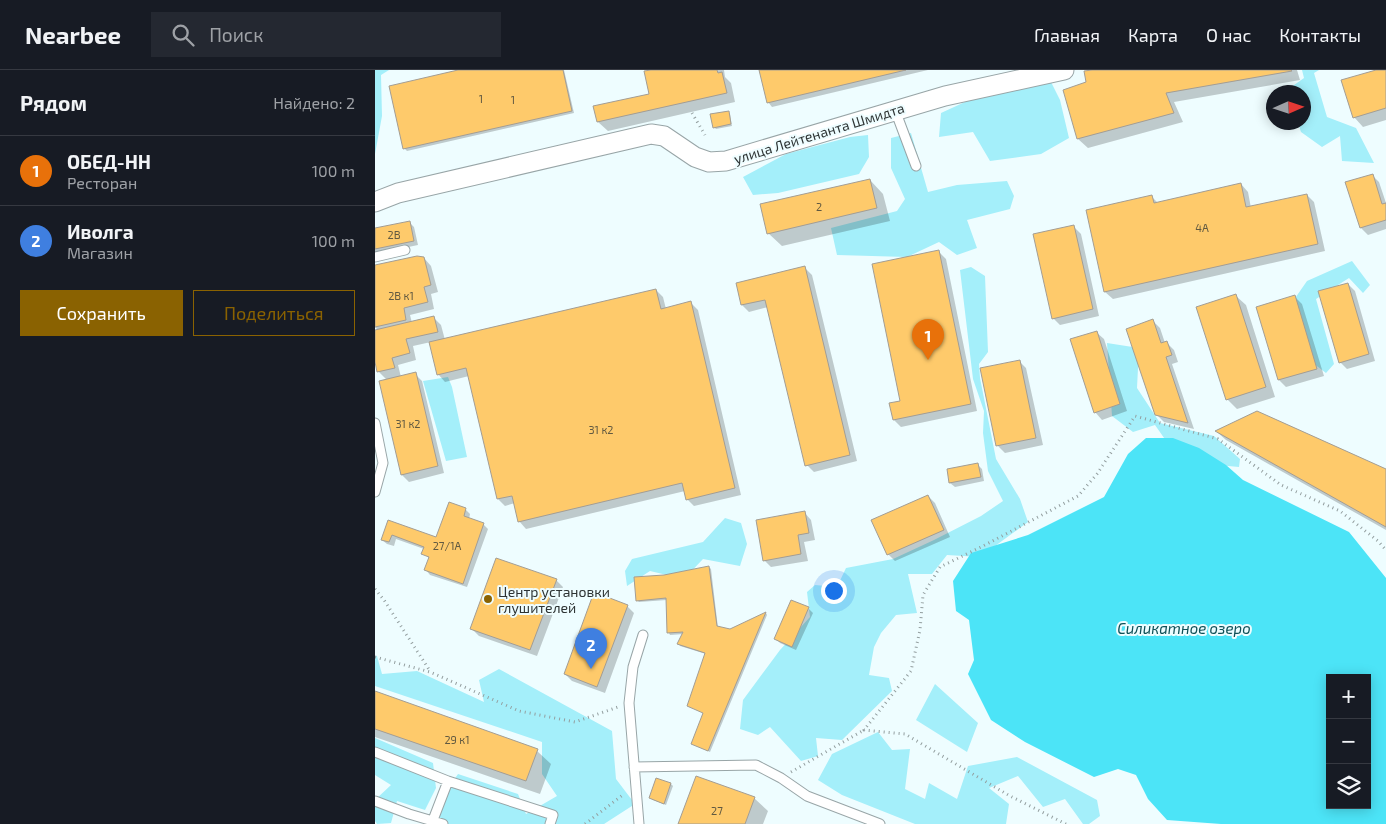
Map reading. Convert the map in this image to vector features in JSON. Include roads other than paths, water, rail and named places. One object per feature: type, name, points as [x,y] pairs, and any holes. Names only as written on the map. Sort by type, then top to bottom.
[{"type":"street","name":"улица Лейтенанта Шмидта","points":[[375,202],[398,193],[651,134],[664,136],[695,157],[709,162],[726,161],[945,96],[1064,70]]},
{"type":"lane","points":[[895,110],[916,166]]},
{"type":"lane","points":[[375,257],[405,250]]},
{"type":"lane","points":[[375,423],[383,463],[375,492]]},
{"type":"lane","points":[[639,824],[629,703],[633,667],[643,635]]},
{"type":"lane","points":[[375,752],[448,781],[553,815],[550,824]]},
{"type":"lane","points":[[634,767],[756,765],[781,778],[807,796],[880,824]]},
{"type":"lane","points":[[433,820],[448,781]]},
{"type":"lane","points":[[375,801],[443,824]]},
{"type":"lane","points":[[406,824],[409,814]]},
{"type":"water","name":"Силикатное озеро","points":[[1146,438],[1173,438],[1199,448],[1226,465],[1243,480],[1349,532],[1386,578],[1386,824],[1221,824],[1167,820],[1148,799],[1136,775],[1118,769],[1094,777],[1025,742],[991,720],[968,674],[974,660],[969,620],[956,611],[953,581],[971,553],[1028,535],[1104,497],[1128,454]]},
{"type":"place","name":"ОБЕД-НН","points":[[928,360]]},
{"type":"place","name":"Центр установки глушителей","points":[[488,599]]},
{"type":"place","name":"Иволга","points":[[591,669]]}]
